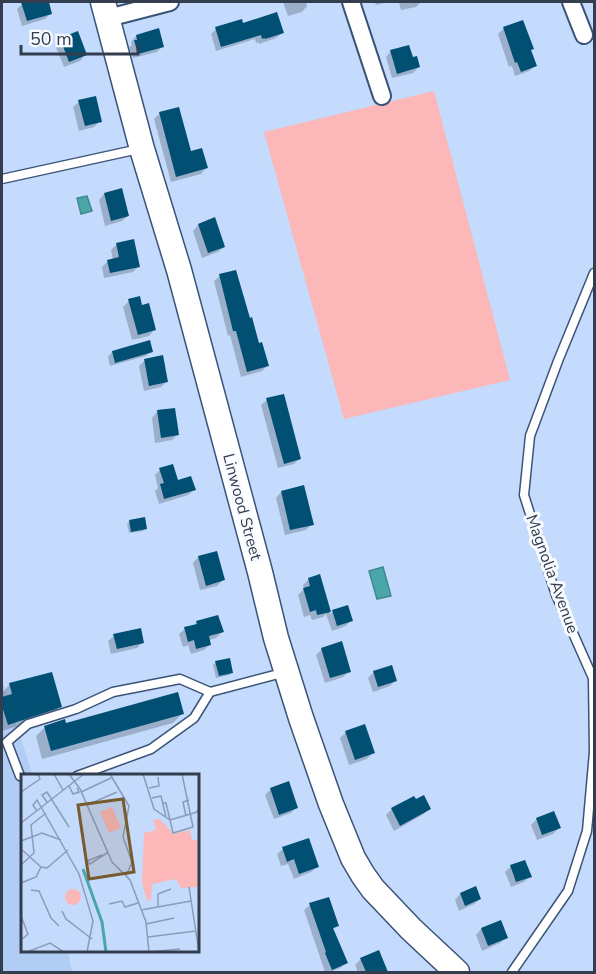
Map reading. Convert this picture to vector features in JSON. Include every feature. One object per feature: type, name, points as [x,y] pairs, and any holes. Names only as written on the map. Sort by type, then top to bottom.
[{"type":"street","points":[[106,10],[170,2]]},
{"type":"street","points":[[351,2],[382,96]]},
{"type":"street","points":[[571,2],[589,36]]},
{"type":"street","name":"Linwood Street","points":[[106,10],[142,149],[179,270],[276,638],[331,804],[353,858],[373,889],[438,956],[457,972]]},
{"type":"lane","points":[[2,180],[142,149]]},
{"type":"lane","name":"Magnolia Avenue","points":[[512,972],[568,891],[587,831],[594,752],[593,678],[556,595],[524,495],[530,436],[594,273]]},
{"type":"lane","points":[[21,776],[7,742],[28,724],[76,709],[113,692],[180,679],[210,692],[286,672]]},
{"type":"lane","points":[[82,774],[151,749],[194,718],[210,692]]},
{"type":"shaded area","points":[[434,91],[510,380],[344,419],[264,132]]},
{"type":"shaded area","points":[[87,196],[92,211],[81,214],[77,198]]},
{"type":"shaded area","points":[[383,567],[391,596],[377,599],[369,571]]},
{"type":"shaded area","points":[[2,680],[32,774],[21,774],[21,953],[68,953],[72,972],[2,972]]},
{"type":"building","points":[[21,2],[49,2],[52,14],[27,21]]},
{"type":"building","points":[[277,12],[284,33],[265,39],[262,39],[261,35],[221,47],[215,27],[242,19],[243,23]]},
{"type":"building","points":[[523,20],[534,49],[531,50],[537,66],[521,72],[517,62],[515,63],[503,27]]},
{"type":"building","points":[[159,28],[164,47],[138,54],[134,40],[137,40],[136,35]]},
{"type":"building","points":[[78,31],[87,55],[69,62],[60,38]]},
{"type":"building","points":[[409,45],[413,57],[417,56],[420,67],[397,74],[390,50]]},
{"type":"building","points":[[96,96],[102,122],[85,126],[78,100]]},
{"type":"building","points":[[179,107],[191,151],[202,148],[208,168],[176,177],[159,112]]},
{"type":"building","points":[[122,188],[129,216],[111,221],[104,193]]},
{"type":"building","points":[[215,217],[225,247],[208,253],[198,224]]},
{"type":"building","points":[[134,239],[140,267],[110,273],[107,260],[119,257],[116,243]]},
{"type":"building","points":[[236,270],[250,318],[252,317],[259,343],[262,342],[269,366],[247,372],[236,331],[233,331],[219,274]]},
{"type":"building","points":[[140,296],[142,305],[149,303],[156,330],[138,335],[128,299]]},
{"type":"building","points":[[150,340],[153,352],[115,363],[112,351]]},
{"type":"building","points":[[163,355],[168,382],[149,386],[144,359]]},
{"type":"building","points":[[284,394],[301,459],[284,464],[266,398]]},
{"type":"building","points":[[175,408],[179,435],[161,438],[157,410]]},
{"type":"building","points":[[173,464],[178,480],[191,476],[196,490],[164,499],[160,484],[164,483],[159,468]]},
{"type":"building","points":[[304,485],[314,525],[290,530],[281,491]]},
{"type":"building","points":[[145,517],[147,529],[131,532],[129,520]]},
{"type":"building","points":[[217,551],[225,580],[206,586],[198,556]]},
{"type":"building","points":[[320,574],[331,612],[317,615],[316,610],[310,612],[303,588],[310,586],[308,578]]},
{"type":"building","points":[[348,605],[353,621],[337,626],[332,610]]},
{"type":"building","points":[[218,615],[224,632],[209,636],[211,645],[196,649],[194,640],[188,642],[184,627]]},
{"type":"building","points":[[141,628],[144,643],[117,649],[113,634]]},
{"type":"building","points":[[342,641],[351,672],[330,678],[321,648]]},
{"type":"building","points":[[230,658],[233,673],[219,676],[215,661]]},
{"type":"building","points":[[392,665],[397,681],[378,687],[373,671]]},
{"type":"building","points":[[52,672],[62,707],[8,725],[2,706],[2,697],[12,694],[9,683]]},
{"type":"building","points":[[178,692],[184,714],[51,751],[44,726],[65,719],[66,723]]},
{"type":"building","points":[[365,724],[375,753],[355,760],[345,731]]},
{"type":"building","points":[[289,781],[298,808],[279,815],[270,788]]},
{"type":"building","points":[[424,795],[431,809],[400,826],[391,808],[414,796],[416,799]]},
{"type":"building","points":[[554,811],[561,828],[542,835],[536,818]]},
{"type":"building","points":[[309,838],[319,867],[299,874],[294,859],[287,862],[282,847]]},
{"type":"building","points":[[525,860],[532,877],[516,882],[510,865]]},
{"type":"building","points":[[476,886],[481,899],[465,906],[460,893]]},
{"type":"building","points":[[329,897],[339,926],[333,928],[348,963],[332,970],[309,903]]},
{"type":"building","points":[[501,920],[508,938],[488,946],[481,928]]},
{"type":"building","points":[[379,950],[388,972],[366,972],[360,958]]}]
